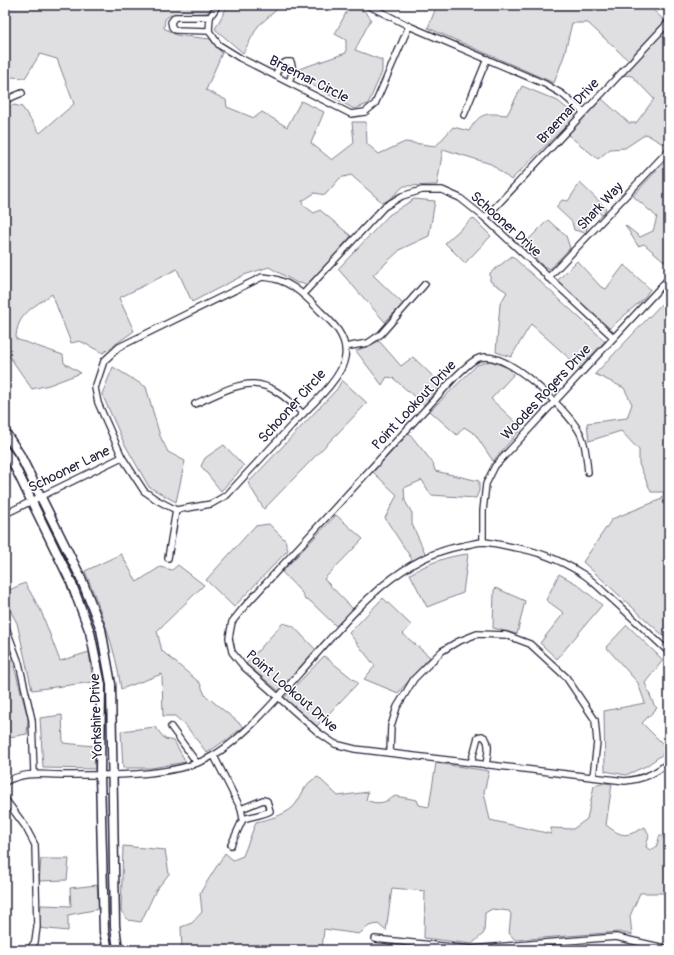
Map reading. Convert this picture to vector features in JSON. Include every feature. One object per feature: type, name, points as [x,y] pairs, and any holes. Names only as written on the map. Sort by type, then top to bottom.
[{"type":"street","points":[[210,17],[178,17],[173,18],[171,22],[172,27],[175,30],[209,31],[210,17],[218,5]]},
{"type":"street","points":[[367,5],[409,26],[545,84],[562,94],[583,112]]},
{"type":"street","name":"Braemar Drive","points":[[485,218],[669,22]]},
{"type":"street","name":"Braemar Circle","points":[[209,31],[219,45],[240,58],[351,114],[365,112],[375,104],[409,26]]},
{"type":"street","points":[[464,115],[487,59]]},
{"type":"street","points":[[275,75],[281,65],[286,62],[291,62],[293,70],[289,82]]},
{"type":"street","points":[[5,100],[22,93]]},
{"type":"street","name":"Shark Way","points":[[548,278],[669,150]]},
{"type":"street","name":"Schooner Drive","points":[[303,294],[384,207],[402,196],[422,190],[442,190],[460,198],[485,218],[613,337]]},
{"type":"street","points":[[168,558],[176,510],[144,491],[122,457],[98,403],[95,388],[104,361],[119,347],[262,277],[275,277],[288,283],[303,294],[336,326],[345,347],[368,343],[380,334],[426,284]]},
{"type":"street","name":"Woodes Rogers Drive","points":[[483,542],[483,511],[486,484],[495,466],[553,401],[669,278]]},
{"type":"street","name":"Schooner Circle","points":[[176,510],[211,504],[227,495],[330,385],[339,372],[345,358],[345,347]]},
{"type":"street","name":"Point Lookout Drive","points":[[588,472],[585,444],[577,428],[553,401],[517,368],[504,360],[492,357],[479,358],[468,365],[450,383],[249,601],[232,622],[229,638],[232,652],[244,667],[278,698],[319,733],[335,744],[355,749],[625,781],[642,779],[657,772],[669,762]]},
{"type":"street","points":[[195,404],[234,386],[252,383],[270,387],[286,397],[303,414]]},
{"type":"street","name":"Yorkshire Drive","points":[[5,432],[20,455],[81,578],[101,629],[111,684],[111,775],[115,926],[118,950]]},
{"type":"street","name":"Yorkshire Drive","points":[[5,451],[71,582],[90,632],[101,685],[100,775],[104,932],[108,950]]},
{"type":"street","name":"Schooner Lane","points":[[5,514],[122,457]]},
{"type":"street","points":[[5,782],[13,777],[34,773],[53,775],[111,775],[170,770],[197,763],[214,756],[240,735],[278,698],[363,604],[403,570],[428,556],[453,548],[483,542],[526,549],[555,557],[583,574],[669,652]]},
{"type":"street","points":[[5,625],[20,663],[32,720],[34,773]]},
{"type":"street","points":[[390,753],[391,726],[397,706],[414,679],[442,651],[457,642],[477,634],[506,636],[530,644],[562,673],[595,720],[597,742],[593,777]]},
{"type":"street","points":[[171,727],[197,763]]},
{"type":"street","points":[[471,763],[476,741],[478,737],[482,736],[486,738],[488,742],[486,764]]},
{"type":"street","points":[[214,756],[241,809],[243,819],[231,845]]},
{"type":"street","points":[[5,799],[35,845],[37,927],[35,942],[29,950]]},
{"type":"street","points":[[241,809],[263,800],[267,801],[269,805],[270,812],[267,814],[256,814],[243,819]]},
{"type":"street","points":[[375,939],[471,949],[616,937],[669,948]]},
{"type":"shaded area","points":[[5,5],[213,5],[207,13],[172,14],[165,19],[164,28],[176,35],[210,39],[222,53],[206,90],[226,100],[227,107],[254,118],[262,112],[287,127],[301,101],[324,112],[311,143],[332,160],[354,143],[352,122],[366,122],[367,144],[379,154],[405,142],[436,146],[453,127],[469,131],[477,120],[484,115],[507,115],[522,86],[558,101],[576,116],[511,180],[491,164],[443,149],[437,185],[404,186],[384,204],[351,175],[340,178],[325,195],[315,193],[302,201],[303,205],[314,213],[320,210],[351,236],[309,284],[297,283],[269,267],[244,275],[192,302],[177,269],[119,298],[134,331],[103,353],[80,341],[71,343],[52,294],[33,307],[23,317],[19,323],[16,339],[63,355],[64,363],[81,373],[49,385],[32,389],[5,350],[5,109],[14,105],[22,107],[40,133],[74,104],[57,59],[40,54],[25,78],[11,77],[5,64]]},
{"type":"shaded area","points":[[228,5],[282,5],[258,26],[243,53],[215,29]]},
{"type":"shaded area","points":[[350,5],[362,9],[371,19],[355,50],[382,60],[382,72],[368,104],[354,109],[300,78],[299,69],[346,53],[346,40],[335,34]]},
{"type":"shaded area","points":[[437,5],[648,5],[665,21],[628,60],[588,23],[572,23],[564,56],[554,83],[428,28]]},
{"type":"shaded area","points":[[661,35],[669,42],[669,138],[663,144],[646,134],[625,148],[610,149],[598,159],[567,134],[601,98],[629,123],[636,123],[654,99],[632,76],[623,75]]},
{"type":"shaded area","points":[[669,157],[669,214],[664,221],[669,226],[669,265],[644,244],[638,246],[625,225],[640,237],[653,231],[657,217],[633,196]]},
{"type":"shaded area","points":[[580,183],[606,208],[603,216],[597,211],[589,217],[586,233],[574,230],[572,222],[556,207],[562,200],[568,201]]},
{"type":"shaded area","points":[[414,199],[435,201],[429,236],[401,249],[373,275],[403,304],[385,322],[338,269],[389,215]]},
{"type":"shaded area","points":[[473,218],[491,236],[465,263],[445,243]]},
{"type":"shaded area","points":[[548,220],[566,236],[570,248],[550,269],[543,266],[522,246]]},
{"type":"shaded area","points":[[512,256],[605,341],[580,368],[531,324],[511,357],[496,352],[500,304],[507,292],[490,281],[490,273]]},
{"type":"shaded area","points":[[577,261],[601,287],[606,289],[624,265],[650,289],[644,298],[608,330],[557,281]]},
{"type":"shaded area","points":[[668,297],[669,641],[583,562],[612,519],[662,499],[664,492],[651,492],[639,464],[639,450],[621,431],[589,441],[587,423],[627,418],[632,404],[624,388],[595,374]]},
{"type":"shaded area","points":[[379,341],[401,366],[413,357],[441,384],[424,405],[393,378],[387,377],[382,385],[356,351]]},
{"type":"shaded area","points":[[490,361],[509,368],[513,375],[491,399],[522,428],[493,461],[475,434],[464,427],[457,435],[430,411],[477,365]]},
{"type":"shaded area","points":[[113,367],[146,387],[160,436],[168,452],[185,461],[176,502],[149,487],[124,443],[102,394]]},
{"type":"shaded area","points":[[342,380],[367,403],[264,509],[248,483],[337,389]]},
{"type":"shaded area","points":[[409,433],[433,463],[435,471],[479,481],[479,491],[476,498],[431,495],[422,480],[404,488],[405,501],[412,513],[412,524],[426,555],[413,561],[385,518],[397,495],[373,472]]},
{"type":"shaded area","points":[[224,445],[244,466],[221,491],[201,466],[205,458]]},
{"type":"shaded area","points":[[336,515],[363,539],[324,579],[353,609],[336,626],[310,601],[305,600],[302,593],[282,572]]},
{"type":"shaded area","points":[[269,524],[285,540],[288,550],[234,607],[206,580],[255,526]]},
{"type":"shaded area","points":[[121,554],[137,582],[160,567],[172,570],[178,565],[204,585],[157,631],[162,651],[200,683],[205,695],[244,727],[207,753],[186,726],[175,716],[163,716],[162,674],[121,689],[119,674],[102,614],[85,571]]},
{"type":"shaded area","points":[[468,554],[463,593],[427,607],[410,574],[438,561],[453,556]]},
{"type":"shaded area","points":[[559,574],[577,584],[602,605],[557,659],[540,643],[564,613],[546,600]]},
{"type":"shaded area","points":[[25,583],[41,611],[60,661],[89,652],[93,682],[32,690],[17,623],[5,601],[5,592]]},
{"type":"shaded area","points":[[496,588],[525,601],[517,634],[493,628],[494,590]]},
{"type":"shaded area","points":[[383,598],[411,625],[403,634],[430,657],[398,693],[364,679],[375,666],[349,633]]},
{"type":"shaded area","points":[[283,623],[293,626],[316,650],[279,691],[246,664]]},
{"type":"shaded area","points":[[627,625],[663,660],[645,683],[654,705],[657,708],[642,723],[669,750],[646,766],[626,775],[605,771],[604,711],[645,703],[638,683],[606,647]]},
{"type":"shaded area","points":[[5,633],[28,718],[27,734],[5,738]]},
{"type":"shaded area","points":[[324,656],[358,683],[317,726],[284,698]]},
{"type":"shaded area","points":[[62,715],[63,743],[94,746],[95,769],[43,768],[40,718]]},
{"type":"shaded area","points":[[155,727],[165,739],[174,741],[186,762],[151,768],[123,768],[121,731]]},
{"type":"shaded area","points":[[436,763],[489,771],[484,792],[490,820],[551,834],[551,828],[573,829],[587,819],[594,786],[605,783],[612,784],[606,825],[625,835],[645,827],[649,835],[646,847],[650,850],[656,847],[660,835],[669,842],[669,893],[640,893],[630,916],[632,935],[619,932],[515,940],[509,933],[511,914],[509,911],[492,909],[485,913],[484,933],[472,944],[424,938],[425,891],[392,888],[386,931],[378,924],[369,926],[359,934],[324,929],[322,950],[182,950],[181,927],[192,923],[202,912],[200,893],[225,853],[233,860],[243,856],[256,822],[288,811],[296,804],[306,787],[313,780],[318,777],[338,796],[368,792],[366,800],[370,802],[381,802],[395,796],[417,800],[419,805],[429,807]]},
{"type":"shaded area","points":[[123,846],[165,850],[169,874],[156,890],[141,922],[128,920],[121,911]]},
{"type":"shaded area","points":[[41,859],[69,859],[67,880],[39,881]]},
{"type":"shaded area","points":[[97,885],[99,909],[68,915],[68,931],[38,928],[41,905],[71,906],[70,888]]},
{"type":"shaded area","points":[[596,947],[598,950],[541,950]]}]
